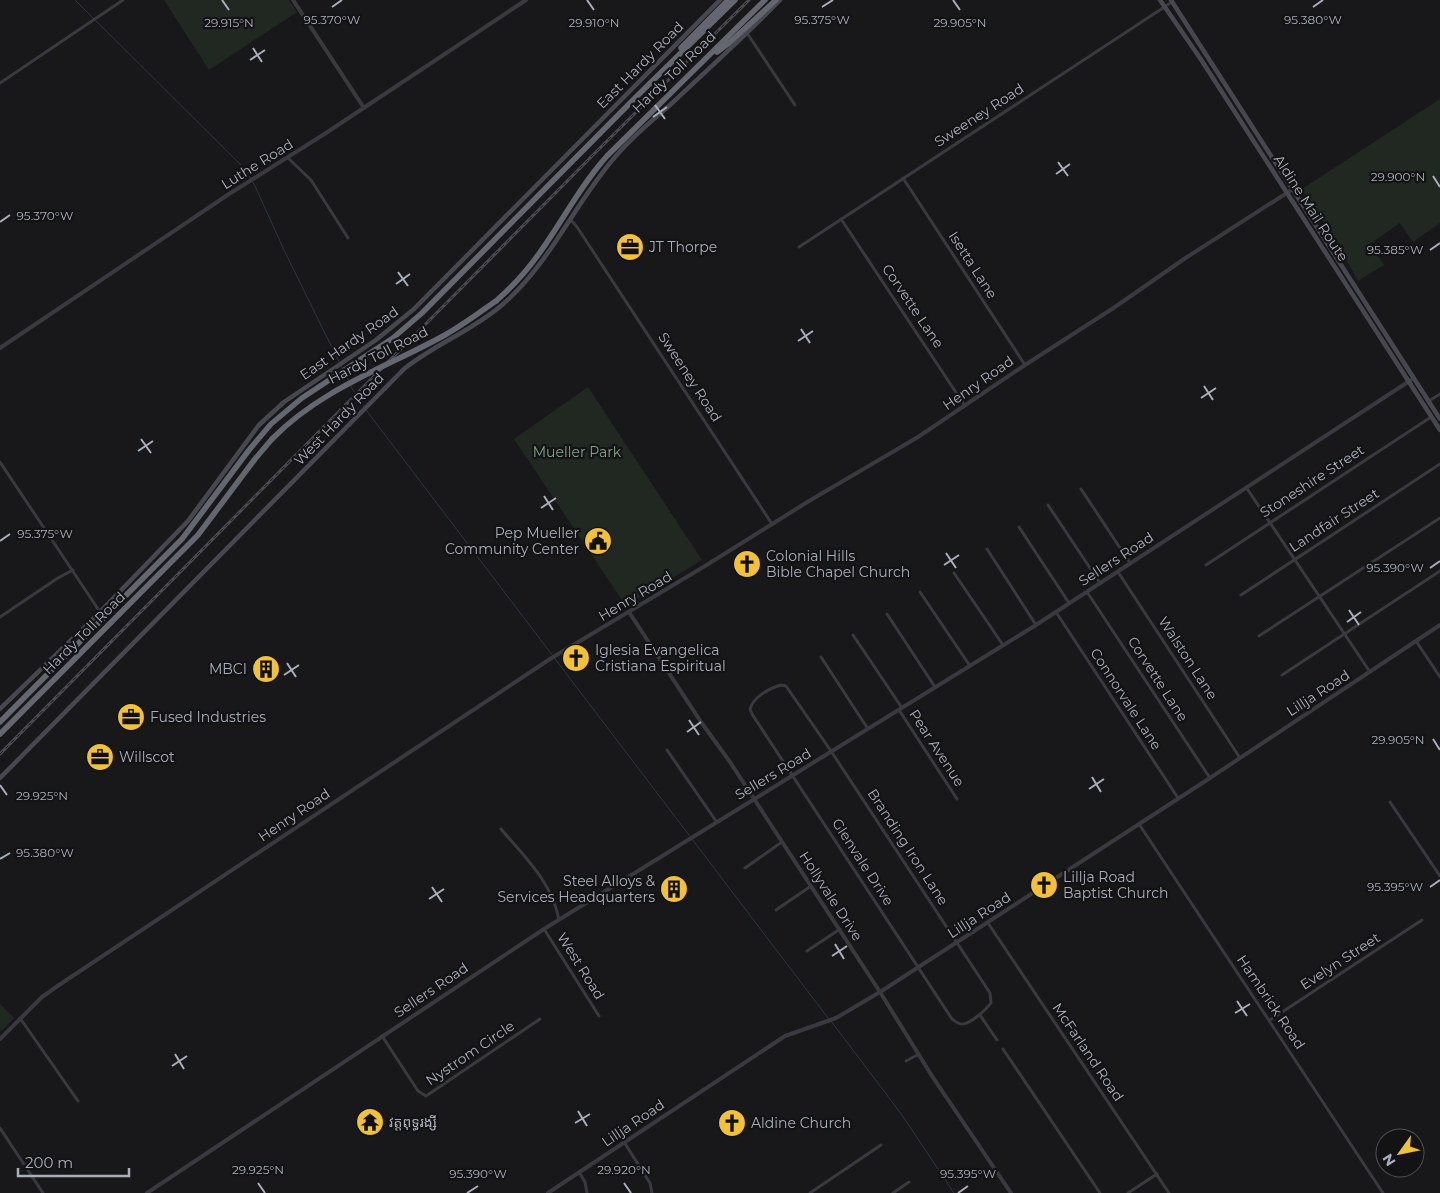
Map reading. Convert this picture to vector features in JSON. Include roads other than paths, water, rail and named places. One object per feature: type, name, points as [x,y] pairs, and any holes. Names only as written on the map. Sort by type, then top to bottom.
[{"type":"highway","points":[[636,96],[728,0]]},
{"type":"highway","name":"Hardy Toll Road","points":[[0,722],[182,540],[271,424],[292,406],[393,338],[422,313],[636,96],[735,0]]},
{"type":"highway","name":"Hardy Toll Road","points":[[0,734],[198,535],[255,459],[272,439],[293,420],[319,400],[447,334],[496,301],[518,280],[540,253],[596,168],[765,0]]},
{"type":"highway","points":[[703,61],[730,43],[776,0]]},
{"type":"main road","name":"East Hardy Road","points":[[0,709],[100,612],[188,521],[258,425],[284,402],[394,327],[425,299],[720,0]]},
{"type":"main road","name":"West Hardy Road","points":[[0,778],[404,369],[416,359],[455,338],[502,306],[532,274],[571,220],[591,187],[616,155],[780,0]]},
{"type":"main road","name":"Aldine Mail Route","points":[[1160,0],[1214,79],[1440,430]]},
{"type":"main road","name":"Aldine Mail Route","points":[[1172,1],[1440,419]]},
{"type":"main road","points":[[1179,28],[1186,23]]},
{"type":"main road","points":[[1214,79],[1219,75]]},
{"type":"main road","points":[[1251,136],[1256,132]]},
{"type":"main road","points":[[1346,284],[1351,280]]},
{"type":"street","points":[[0,83],[123,0]]},
{"type":"street","points":[[293,0],[364,108]]},
{"type":"street","name":"Luthe Road","points":[[0,348],[245,184],[288,158],[526,0]]},
{"type":"street","name":"Sweeney Road","points":[[799,247],[1172,1]]},
{"type":"street","points":[[747,33],[795,105]]},
{"type":"street","points":[[288,158],[311,180],[348,238]]},
{"type":"street","name":"Isetta Lane","points":[[903,178],[1025,365]]},
{"type":"street","name":"Henry Road","points":[[0,1039],[42,997],[59,984],[550,659],[918,438],[1184,259],[1293,189]]},
{"type":"street","name":"Corvette Lane","points":[[841,219],[965,406]]},
{"type":"street","name":"Sweeney Road","points":[[571,220],[772,524]]},
{"type":"street","name":"Sellers Road","points":[[147,1193],[544,929],[1036,625],[1414,378]]},
{"type":"street","points":[[1429,402],[1440,394]]},
{"type":"street","name":"Stoneshire Street","points":[[1206,565],[1431,417]]},
{"type":"street","points":[[0,462],[100,612]]},
{"type":"street","name":"Landfair Street","points":[[1241,595],[1440,464]]},
{"type":"street","points":[[1246,487],[1370,672]]},
{"type":"street","points":[[1080,489],[1130,563]]},
{"type":"street","points":[[1048,505],[1100,583]]},
{"type":"street","points":[[1259,636],[1440,518]]},
{"type":"street","points":[[1019,527],[1069,603]]},
{"type":"street","points":[[987,549],[1036,625]]},
{"type":"street","points":[[0,617],[73,570]]},
{"type":"street","points":[[1282,675],[1440,570]]},
{"type":"street","name":"Walston Lane","points":[[1118,572],[1240,758]]},
{"type":"street","points":[[954,573],[1003,645]]},
{"type":"street","points":[[920,592],[970,666]]},
{"type":"street","name":"Corvette Lane","points":[[1087,592],[1210,778]]},
{"type":"street","name":"Hollyvale Drive","points":[[629,612],[840,930],[932,1076],[1011,1193]]},
{"type":"street","name":"Connorvale Lane","points":[[1056,612],[1178,798]]},
{"type":"street","points":[[887,614],[935,688]]},
{"type":"street","name":"Lillja Road","points":[[548,1193],[786,1036],[834,1019],[880,992],[1210,778],[1440,625]]},
{"type":"street","name":"Pear Avenue","points":[[853,635],[957,799]]},
{"type":"street","points":[[1416,641],[1440,677]]},
{"type":"street","points":[[821,657],[868,729]]},
{"type":"street","name":"Branding Iron Lane","points":[[765,693],[778,686],[786,686],[832,751],[991,997],[991,1003],[980,1015]]},
{"type":"street","name":"Glenvale Drive","points":[[765,693],[754,700],[750,709],[952,1019],[960,1024],[964,1024],[980,1015]]},
{"type":"street","points":[[668,750],[716,821]]},
{"type":"street","points":[[1390,802],[1440,876]]},
{"type":"street","name":"Hambrick Road","points":[[1139,824],[1383,1193]]},
{"type":"street","name":"West Road","points":[[502,828],[534,867],[547,887],[556,907],[559,920]]},
{"type":"street","points":[[745,868],[782,842]]},
{"type":"street","points":[[776,910],[811,886]]},
{"type":"street","name":"Evelyn Street","points":[[1270,1020],[1422,920]]},
{"type":"street","name":"McFarland Road","points":[[988,923],[1169,1193]]},
{"type":"street","name":"West Road","points":[[544,929],[599,1016]]},
{"type":"street","points":[[807,951],[840,930]]},
{"type":"street","points":[[980,1015],[997,1040]]},
{"type":"street","points":[[20,1018],[78,1101]]},
{"type":"street","name":"Nystrom Circle","points":[[382,1036],[418,1092],[426,1096],[540,1019]]},
{"type":"street","points":[[1002,1049],[1100,1193]]},
{"type":"street","points":[[906,1061],[919,1053]]},
{"type":"street","points":[[0,1128],[43,1193]]},
{"type":"street","points":[[624,1142],[648,1179],[652,1193]]},
{"type":"street","points":[[810,1193],[881,1144]]},
{"type":"street","points":[[579,1172],[585,1182],[587,1193]]},
{"type":"street","points":[[1128,1193],[1157,1174]]},
{"type":"street","points":[[893,1193],[909,1182]]},
{"type":"waterway","points":[[75,0],[244,168],[255,186],[342,368]]},
{"type":"waterway","points":[[345,374],[349,381]]},
{"type":"waterway","points":[[350,385],[364,407]]},
{"type":"waterway","points":[[366,410],[828,1018]]},
{"type":"waterway","points":[[831,1021],[902,1115],[954,1193]]},
{"type":"railway","points":[[0,754],[749,0]]},
{"type":"place","name":"JT Thorpe","points":[[630,247]]},
{"type":"place","name":"Pep Mueller Community Center","points":[[598,541]]},
{"type":"place","name":"Colonial Hills Bible Chapel Church","points":[[747,564]]},
{"type":"place","name":"Iglesia Evangelica Cristiana Espiritual","points":[[576,658]]},
{"type":"place","name":"MBCI","points":[[266,669]]},
{"type":"place","name":"Fused Industries","points":[[131,717]]},
{"type":"place","name":"Willscot","points":[[100,757]]},
{"type":"place","name":"Lillja Road Baptist Church","points":[[1044,885]]},
{"type":"place","name":"Steel Alloys & Services Headquarters","points":[[674,889]]},
{"type":"place","name":"វត្តពុទ្ធរង្សី","points":[[370,1122]]},
{"type":"place","name":"Aldine Church","points":[[732,1123]]},
{"type":"park label","name":"Mueller Park","points":[[577,452]]}]
